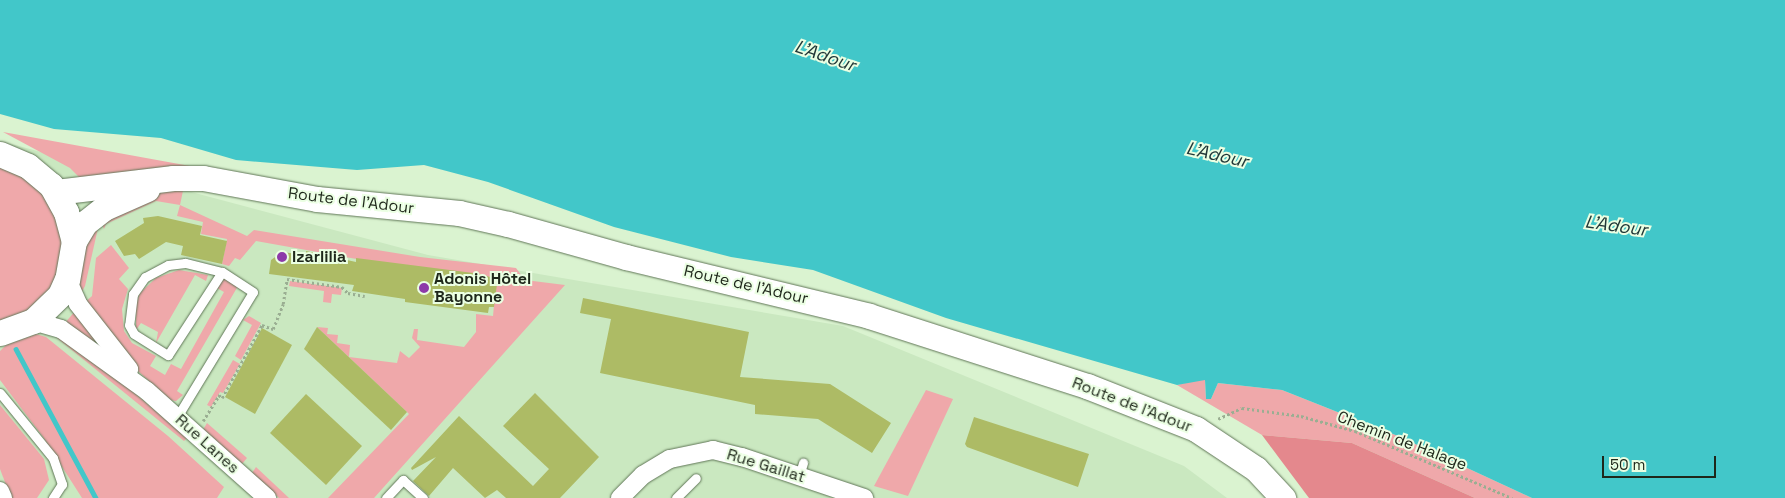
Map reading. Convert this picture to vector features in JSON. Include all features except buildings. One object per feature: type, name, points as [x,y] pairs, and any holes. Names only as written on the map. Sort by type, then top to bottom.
[{"type":"main road","points":[[0,154],[28,166],[56,192],[66,212],[74,241],[67,279],[60,295],[33,321],[0,333]]},
{"type":"main road","name":"Route de l'Adour","points":[[74,241],[84,223],[104,208],[173,178]]},
{"type":"main road","name":"Route de l'Adour","points":[[56,192],[173,178],[203,178],[317,199],[459,213],[508,224],[626,257],[869,316],[1088,386],[1196,429],[1256,469],[1283,498]]},
{"type":"street","name":"Rue Lanes","points":[[67,279],[78,304],[147,391]]},
{"type":"street","name":"Rue Lanes","points":[[33,321],[61,329],[147,391],[266,498]]},
{"type":"street","name":"Rue Gaillat","points":[[620,498],[643,475],[662,463],[698,451],[726,453],[801,470],[832,493],[864,498]]},
{"type":"street","points":[[0,491],[3,498]]},
{"type":"lane","points":[[177,418],[253,292],[222,272],[185,263],[168,265],[145,277],[133,294],[129,325],[134,334],[168,355],[222,272]]},
{"type":"lane","points":[[0,393],[39,437],[52,458],[62,484],[53,498]]},
{"type":"lane","points":[[676,498],[696,478]]},
{"type":"lane","points":[[386,498],[403,480],[423,498]]},
{"type":"path","points":[[195,434],[219,396],[222,398],[262,325],[273,329],[283,304],[287,279],[342,286],[348,293],[365,296]]},
{"type":"path","name":"Chemin de Halage","points":[[1196,429],[1242,408],[1301,416],[1371,437],[1512,498]]},
{"type":"shaded area","points":[[3,132],[190,166],[85,183],[70,168]]},
{"type":"shaded area","points":[[0,141],[428,255],[843,326],[1184,466],[1227,498],[0,498]]},
{"type":"shaded area","points":[[0,164],[38,184],[64,230],[58,276],[45,297],[28,312],[0,323]]},
{"type":"shaded area","points":[[184,186],[180,205],[156,201],[106,224],[104,229],[102,224],[108,214],[158,192]]},
{"type":"shaded area","points":[[180,205],[247,236],[254,230],[420,257],[516,268],[525,280],[565,285],[374,498],[328,498],[409,414],[317,327],[328,328],[327,334],[338,335],[337,343],[350,345],[349,357],[397,363],[400,351],[409,358],[420,347],[412,338],[414,329],[418,329],[417,340],[464,347],[476,332],[476,314],[493,316],[496,284],[256,241],[240,260],[235,258],[229,266],[222,264],[227,239],[201,234],[203,222],[177,216]]},
{"type":"shaded area","points":[[98,228],[85,286],[79,297],[76,289],[83,242]]},
{"type":"shaded area","points":[[111,245],[129,268],[119,279],[128,289],[122,309],[124,331],[132,343],[156,356],[150,366],[165,375],[171,364],[181,369],[224,292],[215,287],[222,277],[238,286],[177,391],[183,395],[176,401],[170,400],[138,371],[84,303],[92,296],[96,258]]},
{"type":"shaded area","points":[[179,270],[208,275],[206,281],[195,275],[156,343],[158,332],[141,323],[136,330],[136,303],[140,293],[156,278]]},
{"type":"shaded area","points":[[290,281],[342,288],[341,295],[332,294],[331,303],[323,302],[324,291],[289,286]]},
{"type":"shaded area","points":[[76,310],[111,357],[64,324]]},
{"type":"shaded area","points":[[249,316],[261,323],[241,360],[235,356],[252,325],[243,320]]},
{"type":"shaded area","points":[[36,334],[46,337],[168,436],[224,487],[217,498],[82,498],[43,437],[0,380],[0,351],[6,345]]},
{"type":"shaded area","points":[[58,334],[123,383],[187,438],[184,441],[57,338]]},
{"type":"shaded area","points":[[233,360],[240,364],[223,393],[220,392],[211,407],[207,405]]},
{"type":"shaded area","points":[[1200,379],[1205,380],[1206,399],[1211,399],[1218,383],[1282,390],[1398,436],[1532,498],[1475,498],[1352,443],[1262,435],[1177,385]]},
{"type":"shaded area","points":[[926,390],[953,399],[908,496],[874,486]]},
{"type":"shaded area","points":[[0,405],[44,459],[49,480],[37,498],[11,498],[0,469]]},
{"type":"shaded area","points":[[207,423],[247,458],[242,464],[203,430]]},
{"type":"shaded area","points":[[1262,435],[1352,443],[1475,498],[1309,498]]},
{"type":"shaded area","points":[[256,467],[289,498],[279,498],[252,473]]},
{"type":"water","name":"L'Adour","points":[[0,0],[1785,0],[1785,498],[1532,498],[1398,436],[1282,390],[1218,383],[1211,399],[1206,399],[1205,380],[1177,385],[946,318],[813,270],[731,257],[614,227],[488,182],[424,165],[357,170],[236,160],[161,138],[54,129],[0,114]]},
{"type":"waterway","points":[[16,349],[96,498]]},
{"type":"place","name":"Izarlilia","points":[[282,257]]},
{"type":"place","name":"Adonis Hôtel Bayonne","points":[[424,288]]}]
